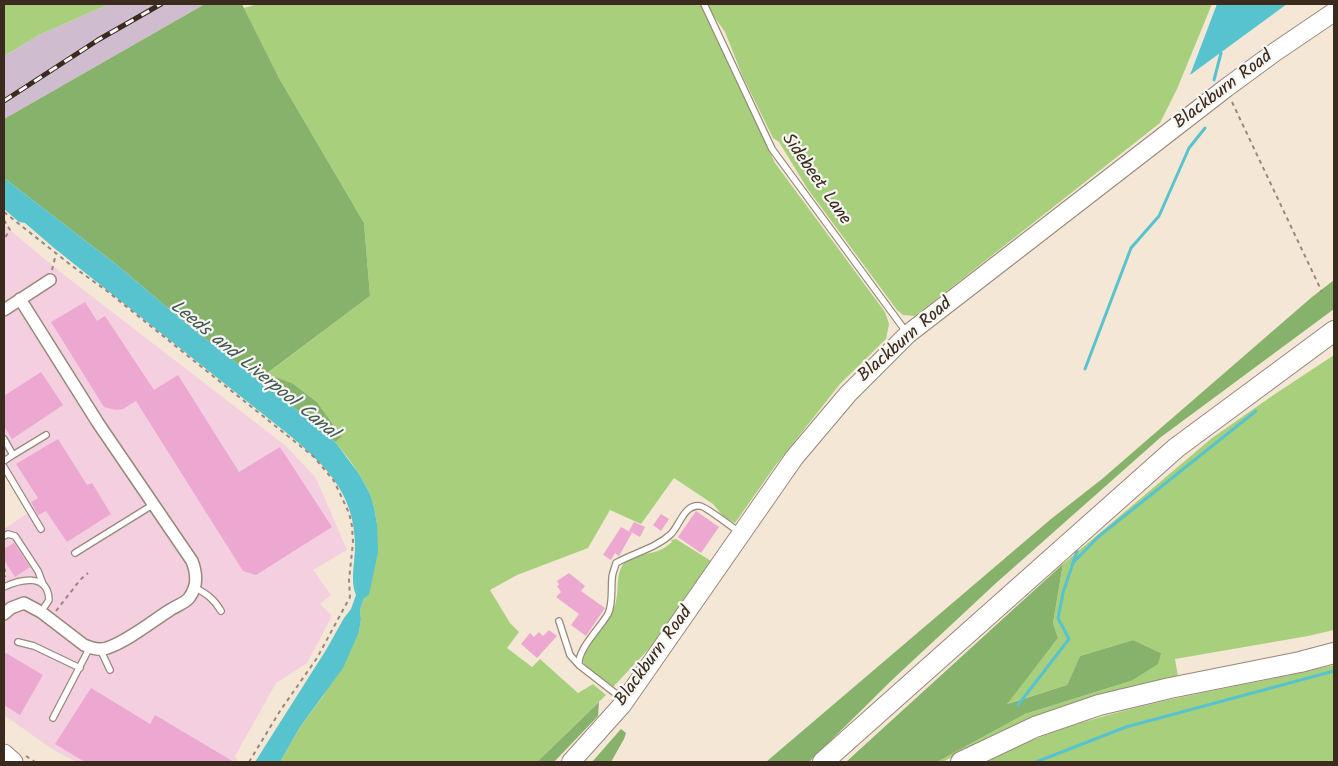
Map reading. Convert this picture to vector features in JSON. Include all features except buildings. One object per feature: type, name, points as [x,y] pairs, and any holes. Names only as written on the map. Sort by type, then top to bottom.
[{"type":"highway","points":[[822,762],[1176,448],[1334,331]]},
{"type":"highway","points":[[961,762],[1035,727],[1099,705],[1334,653]]},
{"type":"highway","points":[[4,754],[13,762]]},
{"type":"main road","name":"Blackburn Road","points":[[571,762],[625,701],[794,458],[848,394],[908,334],[1226,88],[1334,12]]},
{"type":"street","points":[[4,310],[50,280]]},
{"type":"street","points":[[4,614],[11,608],[24,603],[41,612],[91,647],[106,649],[188,600],[194,587],[196,572],[192,561],[98,423],[20,299]]},
{"type":"lane","name":"Sidebeet Lane","points":[[704,4],[772,150],[908,334]]},
{"type":"lane","points":[[4,462],[46,434]]},
{"type":"lane","points":[[4,439],[13,455]]},
{"type":"lane","points":[[4,467],[41,529]]},
{"type":"lane","points":[[75,553],[154,504]]},
{"type":"lane","points":[[579,666],[578,660],[580,656],[609,612],[612,576],[616,563],[650,548],[671,534],[688,509],[695,506],[707,508],[742,534]]},
{"type":"lane","points":[[4,536],[11,534],[19,541],[38,571],[49,600],[41,612]]},
{"type":"lane","points":[[4,587],[27,580],[43,585]]},
{"type":"lane","points":[[194,587],[208,594],[222,610]]},
{"type":"lane","points":[[559,621],[570,655],[579,666],[625,701]]},
{"type":"lane","points":[[18,642],[34,646],[80,668]]},
{"type":"lane","points":[[53,718],[91,647],[110,670]]},
{"type":"path","points":[[1226,88],[1322,292]]},
{"type":"path","points":[[4,212],[56,254],[107,291],[314,457],[334,481],[349,513],[353,542],[349,580],[350,597],[316,658],[280,711],[249,762]]},
{"type":"path","points":[[4,220],[10,230],[4,239]]},
{"type":"path","points":[[50,280],[56,254]]},
{"type":"path","points":[[4,568],[5,577]]},
{"type":"path","points":[[54,612],[88,573]]},
{"type":"shaded area","points":[[109,4],[205,4],[4,119],[4,56],[39,35]]},
{"type":"shaded area","points":[[4,225],[59,271],[286,446],[316,478],[347,550],[313,570],[331,595],[320,604],[332,616],[307,663],[276,683],[235,756],[239,762],[76,762],[52,749],[4,715],[4,529],[28,513],[4,473]]},
{"type":"green space","points":[[4,4],[109,4],[39,35],[4,56]]},
{"type":"green space","points":[[205,4],[242,4],[279,78],[364,223],[370,296],[266,374],[292,383],[317,402],[342,437],[335,442],[301,413],[188,325],[117,265],[4,178],[4,119]]},
{"type":"green space","points":[[258,4],[700,4],[775,163],[885,312],[889,324],[886,339],[840,384],[775,466],[735,523],[723,516],[713,504],[674,478],[641,524],[610,510],[588,548],[517,575],[490,590],[510,623],[519,632],[507,648],[532,667],[540,659],[578,693],[593,684],[606,695],[537,762],[280,762],[300,727],[323,696],[359,632],[360,610],[364,598],[377,524],[370,494],[359,474],[335,442],[342,437],[317,402],[292,383],[265,375],[370,296],[364,223],[279,78],[244,8]]},
{"type":"green space","points":[[708,4],[1212,4],[1177,89],[1160,123],[915,316],[903,315],[897,310],[807,188],[779,142],[773,138],[743,77],[725,32]]},
{"type":"green space","points":[[1334,280],[1334,309],[1161,437],[995,584],[892,680],[809,762],[766,762],[1051,519],[1102,479]]},
{"type":"green space","points":[[1334,355],[1334,630],[1175,659],[1178,676],[1097,696],[1049,711],[995,734],[943,762],[937,762],[1025,714],[1131,681],[1161,653],[1133,640],[1080,656],[1067,685],[1006,704],[1058,638],[1053,623],[1063,564],[1212,438]]},
{"type":"green space","points":[[676,539],[711,561],[659,638],[613,687],[583,662],[588,648],[615,605],[622,566],[630,558],[660,550],[672,542],[671,540]]},
{"type":"green space","points":[[1063,564],[1053,623],[1058,638],[1007,704],[1067,685],[1080,656],[1133,640],[1161,653],[1158,664],[1131,681],[1025,714],[937,762],[846,762]]},
{"type":"green space","points":[[1334,665],[1334,762],[986,762],[1027,743],[1069,727],[1113,714]]},
{"type":"green space","points":[[599,702],[598,716],[554,762],[537,762]]},
{"type":"green space","points":[[621,729],[626,733],[611,762],[592,762]]},
{"type":"water","points":[[1217,4],[1287,4],[1190,75]]},
{"type":"water","points":[[4,178],[117,265],[188,325],[301,413],[336,443],[359,474],[370,494],[377,524],[378,552],[369,595],[364,598],[360,610],[359,632],[343,668],[300,727],[280,762],[255,762],[351,609],[356,595],[353,578],[354,527],[344,495],[314,457],[288,434],[25,223],[19,222],[4,209]]},
{"type":"waterway","points":[[1214,80],[1221,53]]},
{"type":"waterway","points":[[1085,369],[1131,248],[1159,216],[1189,148],[1205,128]]},
{"type":"waterway","points":[[1072,564],[1098,537],[1256,411]]},
{"type":"waterway","points":[[1018,705],[1069,639],[1058,618],[1063,593],[1077,551]]},
{"type":"waterway","points":[[1036,762],[1126,727],[1334,671]]},
{"type":"railway","points":[[4,101],[98,40],[161,4]]},
{"type":"water label","name":"Leeds and Liverpool Canal","points":[[253,371]]}]
